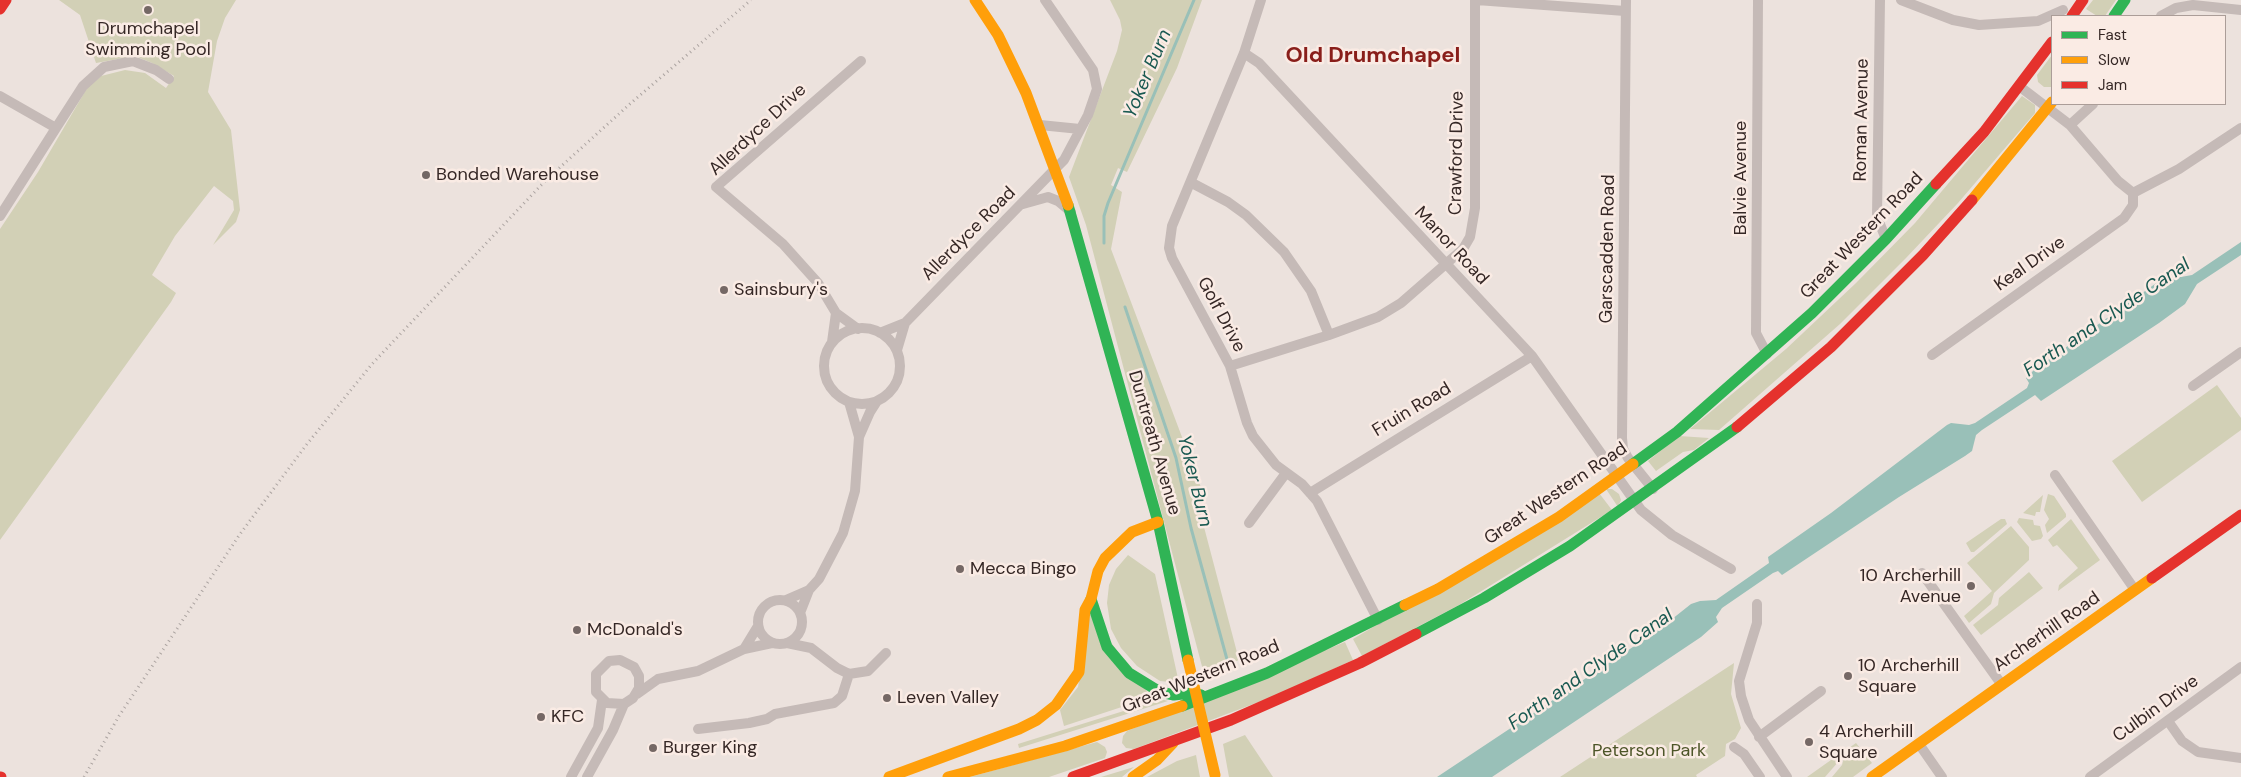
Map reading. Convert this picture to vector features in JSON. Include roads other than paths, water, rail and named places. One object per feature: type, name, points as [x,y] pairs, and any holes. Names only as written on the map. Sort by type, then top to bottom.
[{"type":"main road","points":[[0,9],[6,0]]},
{"type":"main road","name":"Duntreath Avenue","points":[[975,0],[998,35],[1040,124],[1072,212],[1158,522],[1215,776]]},
{"type":"main road","points":[[2067,14],[2083,0]]},
{"type":"main road","points":[[2115,15],[2125,0]]},
{"type":"main road","name":"Great Western Road","points":[[948,777],[1065,746],[1205,697],[1267,672],[1438,590],[1516,544],[1618,476],[1705,410],[1812,313],[1886,239],[1984,132],[2051,43]]},
{"type":"main road","points":[[1073,777],[1175,741],[1318,683],[1414,636],[1530,571],[1635,501],[1723,439],[1831,347],[1924,255],[1997,172],[2050,105]]},
{"type":"main road","name":"Archerhill Road","points":[[1872,777],[2241,515]]},
{"type":"main road","points":[[889,777],[1019,728],[1037,720],[1056,705],[1079,672],[1085,610],[1091,599],[1098,571],[1113,548],[1132,532],[1158,522]]},
{"type":"main road","points":[[1091,599],[1107,647],[1129,673],[1160,692],[1174,695],[1191,692],[1205,697]]},
{"type":"main road","points":[[1133,777],[1157,760],[1175,741]]},
{"type":"street","name":"Allerdyce Road","points":[[880,333],[905,323],[1064,160],[1080,130],[1096,95],[1096,79],[1088,61],[1046,0]]},
{"type":"street","name":"Golf Drive","points":[[1261,0],[1244,53],[1192,183],[1172,226],[1169,248],[1172,258],[1230,366],[1250,430],[1266,453],[1310,493],[1325,513],[1378,620]]},
{"type":"street","points":[[1476,0],[1626,12]]},
{"type":"street","name":"Crawford Drive","points":[[1230,366],[1366,322],[1390,310],[1446,266],[1463,250],[1470,237],[1475,208],[1476,0]]},
{"type":"street","name":"Garscadden Road","points":[[1626,0],[1622,438],[1626,453],[1653,488]]},
{"type":"street","name":"Balvie Avenue","points":[[1758,0],[1756,333],[1767,354]]},
{"type":"street","name":"Roman Avenue","points":[[1880,0],[1877,217],[1886,239]]},
{"type":"street","points":[[1901,0],[1953,20],[1978,25],[2038,21],[2051,18]]},
{"type":"street","points":[[2058,0],[2067,14]]},
{"type":"street","points":[[2163,15],[2176,8],[2193,5],[2241,10]]},
{"type":"street","name":"Manor Road","points":[[1244,53],[1260,63],[1446,266],[1532,356],[1635,501],[1651,519],[1672,535],[1732,569]]},
{"type":"street","points":[[0,216],[83,86],[104,67],[133,61],[156,70],[168,79]]},
{"type":"street","name":"Allerdyce Drive","points":[[858,329],[836,313],[818,283],[783,244],[716,187],[861,61]]},
{"type":"street","points":[[2019,86],[2050,105],[2070,125],[2118,181],[2133,193],[2179,169],[2241,128]]},
{"type":"street","points":[[0,96],[56,128]]},
{"type":"street","points":[[2070,125],[2092,105]]},
{"type":"street","points":[[1040,124],[1080,130]]},
{"type":"street","points":[[1192,183],[1228,202],[1274,241],[1301,273],[1320,309],[1329,335]]},
{"type":"street","name":"Keal Drive","points":[[1932,355],[2124,218],[2133,205],[2133,193]]},
{"type":"street","points":[[1021,204],[1048,198],[1058,201],[1072,212]]},
{"type":"street","points":[[832,344],[836,313]]},
{"type":"street","name":"Allerdyce Road","points":[[801,626],[800,613],[809,590],[819,578],[835,550],[847,521],[855,491],[860,437],[870,412],[877,401],[887,395],[896,384],[900,368],[897,350],[905,323]]},
{"type":"street","points":[[832,344],[846,332],[858,329],[880,333],[888,338],[897,350]]},
{"type":"street","name":"Allerdyce Road","points":[[832,344],[825,358],[825,373],[836,394],[849,402],[860,437]]},
{"type":"street","points":[[2193,386],[2241,352]]},
{"type":"street","name":"Fruin Road","points":[[1310,493],[1532,356]]},
{"type":"street","points":[[849,402],[866,404],[877,401]]},
{"type":"street","points":[[1249,523],[1286,473]]},
{"type":"street","points":[[2055,475],[2136,590]]},
{"type":"street","points":[[1922,573],[2002,685]]},
{"type":"street","points":[[744,649],[758,626],[759,615],[765,605],[777,600],[786,600],[809,590]]},
{"type":"street","points":[[786,600],[792,603],[800,613]]},
{"type":"street","points":[[1757,604],[1757,622],[1739,681],[1745,712],[1787,777]]},
{"type":"street","points":[[758,626],[763,636],[772,643]]},
{"type":"street","points":[[786,643],[796,636],[801,626]]},
{"type":"street","points":[[801,626],[811,648]]},
{"type":"street","points":[[587,777],[613,730],[624,704],[658,679],[698,671],[744,649],[772,643],[786,643],[811,648],[837,668],[849,674],[868,671],[886,653]]},
{"type":"street","points":[[624,704],[612,705],[602,700],[596,692],[594,680],[604,664],[620,660],[630,664],[636,671],[640,682],[637,694]]},
{"type":"street","name":"Culbin Drive","points":[[2090,777],[2241,668]]},
{"type":"street","points":[[636,671],[658,679]]},
{"type":"street","points":[[698,729],[758,721],[775,714],[834,703],[842,696],[849,674]]},
{"type":"street","points":[[1760,737],[1821,691]]},
{"type":"street","points":[[571,777],[598,728],[602,700]]},
{"type":"street","points":[[2168,721],[2182,741],[2198,752],[2241,758]]},
{"type":"street","points":[[1919,744],[1942,777]]},
{"type":"street","points":[[1734,746],[1744,754],[1760,777]]},
{"type":"water","points":[[2241,242],[2241,255],[2197,284],[2185,304],[2159,323],[2041,401],[2035,395],[1982,430],[1976,435],[1972,451],[1965,456],[1899,497],[1782,575],[1778,571],[1773,573],[1722,608],[1716,617],[1718,622],[1701,637],[1492,777],[1437,777],[1657,631],[1691,604],[1700,601],[1716,600],[1769,563],[1768,557],[1831,513],[1947,425],[1951,423],[1969,425],[1975,423],[2027,388],[2029,383],[2026,378],[2034,370],[2169,274],[2173,273],[2181,277],[2192,275]]},
{"type":"waterway","name":"Yoker Burn","points":[[1104,243],[1104,216],[1108,203],[1194,0]]},
{"type":"waterway","name":"Yoker Burn","points":[[1125,307],[1176,458],[1191,528],[1228,663]]},
{"type":"railway","points":[[84,777],[119,716],[240,534],[307,444],[372,364],[546,180],[631,103],[751,0]]},
{"type":"place","name":"Drumchapel Swimming Pool","points":[[148,10]]},
{"type":"place","name":"Bonded Warehouse","points":[[426,175]]},
{"type":"place","name":"Sainsbury's","points":[[724,290]]},
{"type":"place","name":"Mecca Bingo","points":[[960,569]]},
{"type":"place","name":"10 Archerhill Avenue","points":[[1971,586]]},
{"type":"place","name":"McDonald's","points":[[577,630]]},
{"type":"place","name":"10 Archerhill Square","points":[[1848,676]]},
{"type":"place","name":"Leven Valley","points":[[887,698]]},
{"type":"place","name":"KFC","points":[[541,717]]},
{"type":"place","name":"4 Archerhill Square","points":[[1809,742]]},
{"type":"place","name":"Burger King","points":[[653,748]]},
{"type":"district","name":"Old Drumchapel","points":[[1373,56]]},
{"type":"water label","name":"Forth and Clyde Canal","points":[[2107,318]]},
{"type":"water label","name":"Forth and Clyde Canal","points":[[1591,670]]},
{"type":"park label","name":"Peterson Park","points":[[1649,751]]}]
